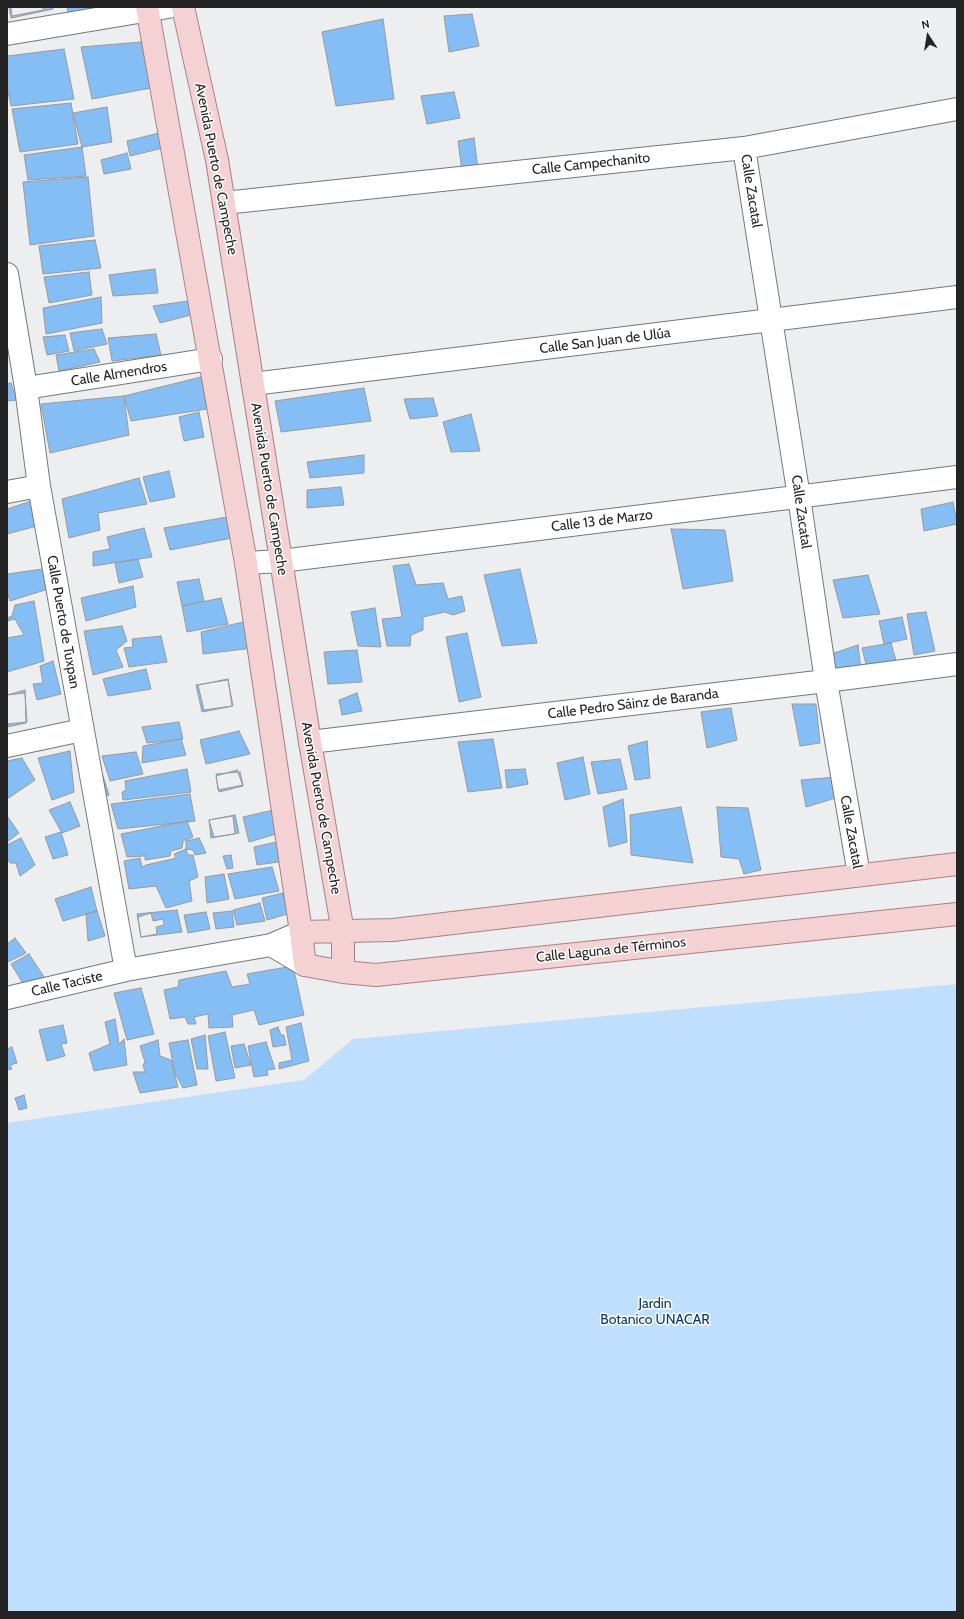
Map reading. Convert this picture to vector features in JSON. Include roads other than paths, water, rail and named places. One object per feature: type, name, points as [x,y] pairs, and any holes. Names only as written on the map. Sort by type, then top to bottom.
[{"type":"main road","name":"Avenida Puerto de Campeche","points":[[183,7],[217,160],[310,742],[343,932],[343,972]]},
{"type":"main road","points":[[147,9],[211,359],[246,563],[305,965]]},
{"type":"main road","points":[[301,932],[393,930],[957,864]]},
{"type":"main road","name":"Calle Laguna de Términos","points":[[305,965],[343,972],[376,975],[957,914]]},
{"type":"street","points":[[7,34],[147,9],[168,7]]},
{"type":"street","name":"Calle Campechanito","points":[[224,203],[744,148],[957,109]]},
{"type":"street","name":"Calle Zacatal","points":[[744,148],[799,497],[826,681],[859,875]]},
{"type":"street","name":"Calle Puerto de Tuxpan","points":[[7,274],[26,388],[39,486],[126,970]]},
{"type":"street","name":"Calle San Juan de Ulúa","points":[[253,384],[957,297]]},
{"type":"street","name":"Calle Almendros","points":[[26,388],[211,359]]},
{"type":"street","name":"Calle 13 de Marzo","points":[[246,563],[281,561],[957,477]]},
{"type":"street","points":[[7,492],[39,486]]},
{"type":"street","name":"Calle Pedro Sáinz de Baranda","points":[[310,742],[957,664]]},
{"type":"street","points":[[7,746],[82,730]]},
{"type":"street","points":[[126,970],[271,945],[301,932]]},
{"type":"street","name":"Calle Laguna de Términos","points":[[271,945],[305,965]]},
{"type":"street","name":"Calle Taciste","points":[[7,998],[126,970]]},
{"type":"park label","name":"Jardin Botanico UNACAR","points":[[655,1312]]}]
